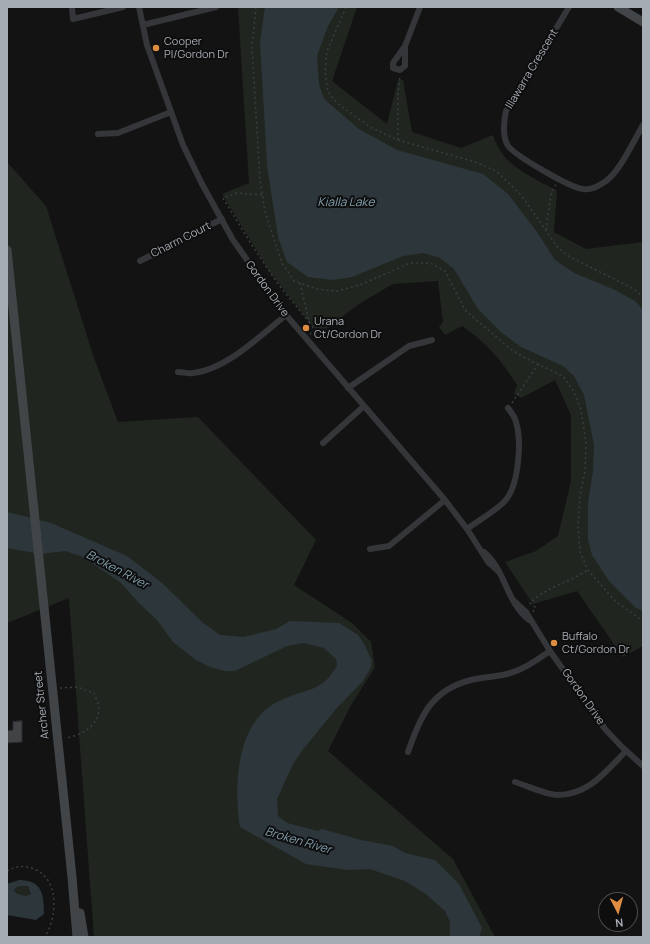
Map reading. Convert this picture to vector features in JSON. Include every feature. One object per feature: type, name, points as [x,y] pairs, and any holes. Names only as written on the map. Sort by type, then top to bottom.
[{"type":"main road","points":[[618,7],[643,22]]},
{"type":"main road","name":"Archer Street","points":[[7,250],[58,738],[77,937]]},
{"type":"main road","name":"Archer Street","points":[[72,877],[78,895],[84,937]]},
{"type":"street","points":[[72,7],[73,19],[123,7]]},
{"type":"street","name":"Gordon Drive","points":[[139,7],[147,45],[186,151],[202,184],[247,261],[286,315],[305,338],[445,500],[467,529],[488,562],[498,571],[515,607],[530,621],[605,729],[643,766]]},
{"type":"street","points":[[143,25],[216,7]]},
{"type":"street","points":[[405,46],[405,63],[403,69],[396,70],[392,65],[405,46],[420,7]]},
{"type":"street","name":"Illawarra Crescent","points":[[569,7],[506,111],[503,125],[507,145],[516,154],[572,186],[583,189],[593,188],[604,183],[613,174],[643,126]]},
{"type":"street","points":[[98,134],[118,133],[171,112]]},
{"type":"street","name":"Charm Court","points":[[140,261],[222,219]]},
{"type":"street","points":[[178,372],[193,373],[213,368],[231,359],[286,315]]},
{"type":"street","points":[[348,388],[409,346],[432,340]]},
{"type":"street","points":[[323,444],[364,406]]},
{"type":"street","points":[[467,529],[505,501],[514,488],[518,476],[518,438],[516,422],[508,408]]},
{"type":"street","points":[[370,548],[389,546],[445,500]]},
{"type":"street","points":[[408,752],[425,710],[444,692],[458,684],[471,680],[507,674],[522,669],[550,651]]},
{"type":"street","points":[[516,782],[556,795],[576,793],[592,785],[626,750]]},
{"type":"path","points":[[256,7],[252,47],[262,195],[265,212],[282,263],[294,281],[317,289],[337,291],[360,285],[410,263],[430,263],[446,271],[465,310],[509,348],[525,358],[539,363],[563,376],[574,392],[581,410],[585,450],[585,472],[580,496],[578,526],[580,552],[588,570],[614,601],[643,621]]},
{"type":"path","points":[[346,7],[327,51],[325,72],[328,92],[337,103],[354,116],[398,140],[475,162],[496,171],[522,196],[558,248],[570,257],[611,276],[634,289],[643,297]]},
{"type":"path","points":[[398,140],[398,85],[403,69]]},
{"type":"path","points":[[546,230],[551,194],[559,179]]},
{"type":"path","points":[[262,195],[237,193],[224,198],[228,208],[274,278],[315,330],[305,338]]},
{"type":"path","points":[[300,283],[308,322]]},
{"type":"path","points":[[508,408],[539,363]]},
{"type":"path","points":[[530,621],[535,607],[530,603],[538,594],[574,580],[588,570]]},
{"type":"path","points":[[52,689],[77,687],[94,693],[99,708],[96,723],[82,733],[68,738],[58,738]]},
{"type":"path","points":[[7,871],[15,866],[30,867],[40,872],[50,884],[53,912],[46,937]]},
{"type":"shaded area","name":"Kialla Lake","points":[[238,7],[357,7],[332,81],[387,124],[398,80],[403,80],[412,132],[461,148],[493,135],[497,146],[510,162],[528,175],[557,191],[554,232],[586,249],[643,242],[643,646],[623,657],[577,591],[533,604],[505,562],[536,551],[558,536],[571,481],[571,415],[555,380],[521,398],[514,394],[517,385],[512,376],[486,345],[462,326],[445,335],[439,327],[443,322],[438,281],[393,284],[359,304],[319,334],[270,272],[222,194],[249,183]]},
{"type":"shaded area","points":[[7,162],[46,206],[93,355],[118,422],[198,417],[316,540],[294,585],[352,623],[371,642],[375,667],[350,707],[328,751],[453,859],[495,937],[94,937],[69,598],[7,623]]},
{"type":"shaded area","points":[[28,886],[31,894],[25,896],[16,893],[14,890],[17,887]]},
{"type":"water","name":"Kialla Lake","points":[[265,7],[339,7],[328,26],[317,56],[319,84],[324,99],[359,129],[397,150],[483,174],[508,194],[537,232],[555,260],[574,273],[613,289],[635,301],[643,310],[643,611],[636,608],[609,581],[592,555],[588,539],[588,503],[593,471],[594,445],[584,395],[574,376],[563,366],[521,347],[501,332],[478,309],[454,269],[440,258],[423,253],[403,256],[352,277],[333,280],[308,277],[287,262],[278,237],[267,165],[260,42]]},
{"type":"water","name":"Broken River","points":[[7,512],[51,523],[127,556],[162,583],[202,622],[220,635],[244,637],[276,629],[290,621],[339,623],[358,635],[372,661],[371,667],[363,681],[335,710],[301,752],[292,766],[277,799],[278,816],[287,823],[318,831],[322,829],[361,840],[393,846],[405,853],[435,860],[459,884],[482,928],[479,937],[450,937],[450,922],[445,911],[426,894],[405,881],[370,869],[348,870],[306,864],[240,827],[238,810],[238,774],[246,739],[254,723],[265,710],[279,701],[320,685],[332,674],[337,665],[336,659],[324,648],[303,643],[287,646],[235,671],[225,671],[210,667],[196,660],[173,642],[157,620],[120,582],[83,557],[65,551],[40,554],[7,548]]},
{"type":"water","points":[[19,880],[33,882],[37,885],[42,894],[44,914],[36,920],[7,915],[7,884]],"holes":[[[28,886],[31,894],[25,896],[16,893],[14,890],[17,887]]]},
{"type":"building","points":[[22,721],[22,742],[7,743],[7,731],[13,730],[13,722]]},
{"type":"place","name":"Cooper Pl/Gordon Dr","points":[[156,48]]},
{"type":"place","name":"Urana Ct/Gordon Dr","points":[[306,328]]},
{"type":"place","name":"Buffalo Ct/Gordon Dr","points":[[554,643]]}]
